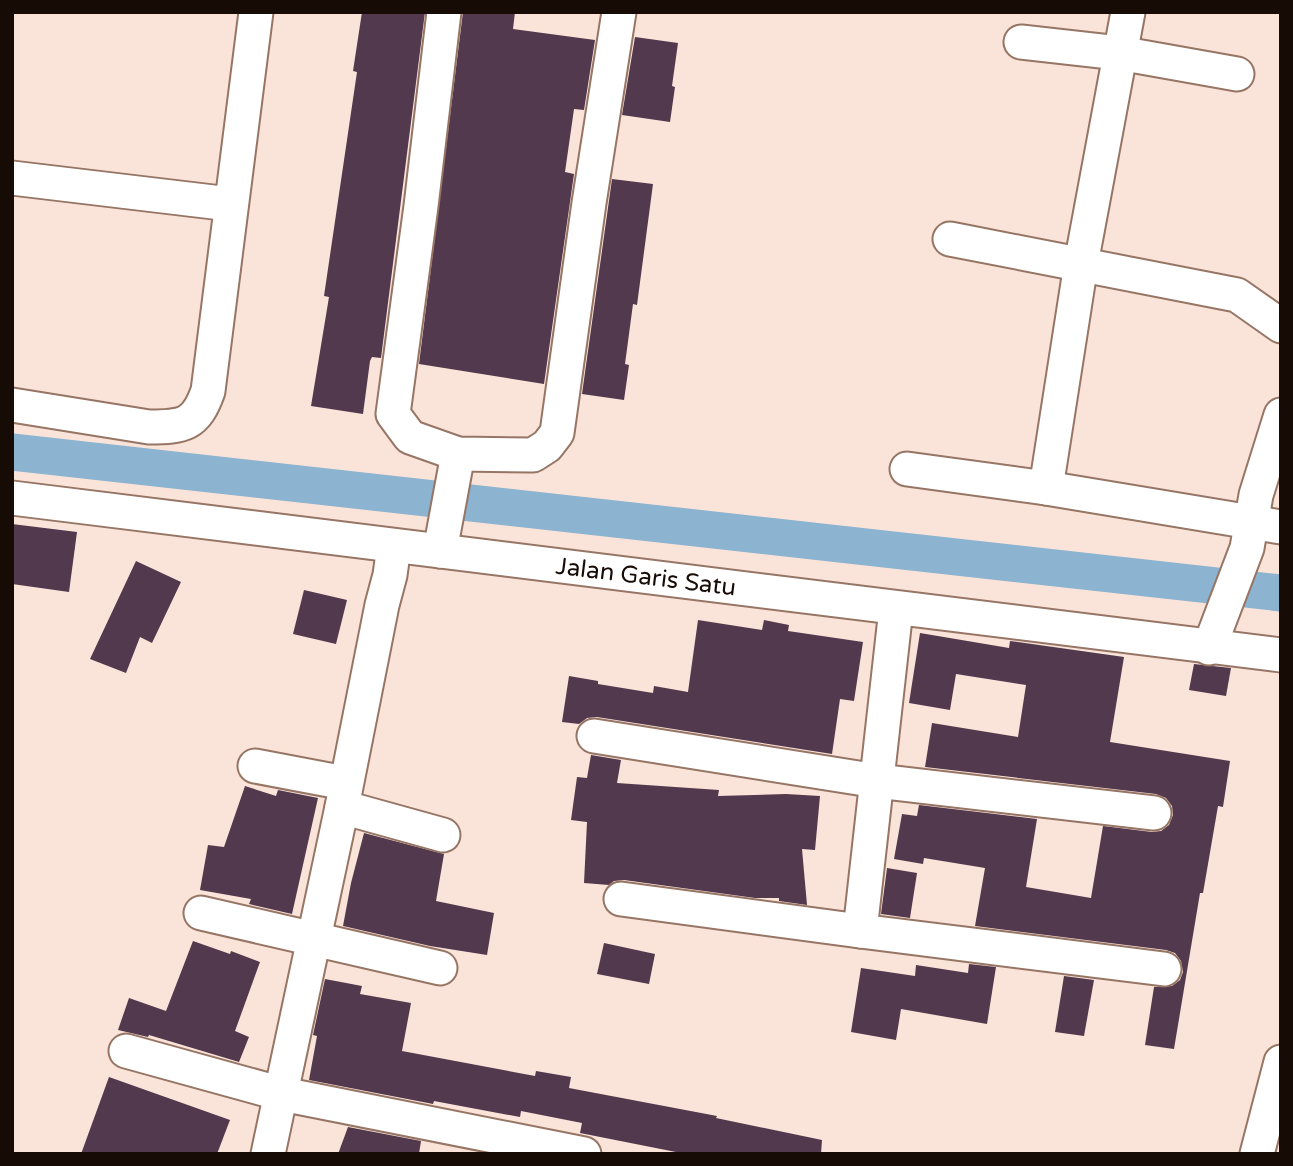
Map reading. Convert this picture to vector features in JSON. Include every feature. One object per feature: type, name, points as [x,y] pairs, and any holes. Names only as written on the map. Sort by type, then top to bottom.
[{"type":"street","points":[[12,405],[149,427],[168,427],[190,421],[201,412],[208,391],[256,12]]},
{"type":"street","points":[[444,12],[393,414],[410,437],[455,466],[533,455],[547,446],[557,433],[589,203],[620,12]]},
{"type":"street","points":[[1046,488],[1081,264],[1128,12]]},
{"type":"street","points":[[1021,42],[1119,53],[1237,74]]},
{"type":"street","points":[[12,178],[230,204]]},
{"type":"street","points":[[950,239],[1237,295],[1281,326]]},
{"type":"street","points":[[1209,648],[1260,532],[1256,495],[1281,415]]},
{"type":"street","points":[[442,543],[455,466]]},
{"type":"street","points":[[907,469],[1046,488],[1260,532]]},
{"type":"street","name":"Jalan Garis Satu","points":[[12,498],[394,546],[442,543],[896,609],[1281,656]]},
{"type":"street","points":[[268,1154],[394,546]]},
{"type":"street","points":[[860,931],[896,609]]},
{"type":"street","points":[[594,736],[877,781],[1154,813]]},
{"type":"street","points":[[255,766],[344,795],[443,835]]},
{"type":"street","points":[[621,899],[1164,969]]},
{"type":"street","points":[[201,913],[440,968]]},
{"type":"street","points":[[126,1051],[282,1094],[584,1154]]},
{"type":"street","points":[[1257,1154],[1281,1062]]},
{"type":"building","points":[[362,12],[425,12],[381,358],[372,357],[370,361],[363,414],[311,406],[329,297],[324,296],[357,72],[353,71]]},
{"type":"building","points":[[463,12],[515,12],[513,29],[595,40],[584,110],[574,109],[565,172],[574,174],[544,384],[419,364]]},
{"type":"building","points":[[635,37],[678,43],[670,122],[622,115]]},
{"type":"building","points":[[612,179],[653,184],[637,305],[633,304],[625,364],[629,365],[624,400],[582,394]]},
{"type":"building","points":[[12,524],[77,532],[69,592],[12,584]]},
{"type":"building","points":[[136,561],[181,582],[152,643],[140,637],[126,673],[90,659]]},
{"type":"building","points":[[304,590],[347,600],[336,644],[293,634]]},
{"type":"building","points":[[698,620],[762,630],[764,620],[789,625],[788,631],[863,642],[854,701],[840,699],[832,754],[597,717],[587,718],[579,724],[562,722],[569,676],[653,693],[654,686],[688,692]]},
{"type":"building","points":[[920,633],[1009,648],[1010,641],[1124,657],[1110,742],[1230,761],[1223,807],[1218,806],[1203,893],[1200,893],[1174,1049],[1145,1045],[1154,987],[1172,986],[1180,980],[1183,972],[1181,961],[1175,953],[975,926],[985,868],[924,858],[923,864],[894,859],[902,814],[917,816],[919,805],[1037,819],[1026,887],[1091,898],[1103,826],[1161,831],[1169,825],[1173,815],[1172,806],[1166,798],[1156,794],[925,767],[932,723],[1018,737],[1026,685],[956,674],[950,710],[909,703]]},
{"type":"building","points":[[1194,664],[1231,668],[1226,696],[1189,690]]},
{"type":"building","points":[[591,755],[621,760],[617,783],[719,790],[718,796],[820,796],[815,850],[802,849],[807,905],[779,901],[779,898],[755,898],[624,880],[614,881],[609,885],[584,883],[587,822],[571,820],[577,777],[587,778]]},
{"type":"building","points":[[245,786],[276,796],[278,790],[318,798],[292,914],[249,904],[251,899],[200,890],[208,845],[224,847]]},
{"type":"building","points":[[364,833],[444,854],[436,901],[494,913],[487,955],[430,946],[343,926]]},
{"type":"building","points":[[887,868],[917,873],[910,918],[881,914]]},
{"type":"building","points":[[193,941],[260,962],[235,1031],[249,1037],[239,1062],[149,1035],[148,1037],[118,1030],[129,998],[166,1011]]},
{"type":"building","points":[[604,943],[655,954],[649,984],[597,974]]},
{"type":"building","points":[[969,964],[996,967],[987,1024],[901,1009],[896,1040],[851,1032],[861,968],[915,976],[916,965],[968,973]]},
{"type":"building","points":[[1064,976],[1094,980],[1084,1036],[1055,1032]]},
{"type":"building","points":[[325,979],[362,986],[360,994],[411,1003],[402,1051],[535,1076],[536,1071],[571,1077],[569,1088],[717,1116],[716,1118],[822,1140],[821,1154],[686,1154],[580,1133],[582,1123],[521,1111],[520,1117],[434,1101],[433,1104],[309,1080],[317,1036],[313,1035]]},
{"type":"building","points":[[109,1077],[230,1120],[217,1154],[81,1154]]},
{"type":"building","points":[[348,1127],[421,1141],[419,1154],[338,1154]]},
{"type":"waterway","points":[[12,452],[1281,593]]}]
